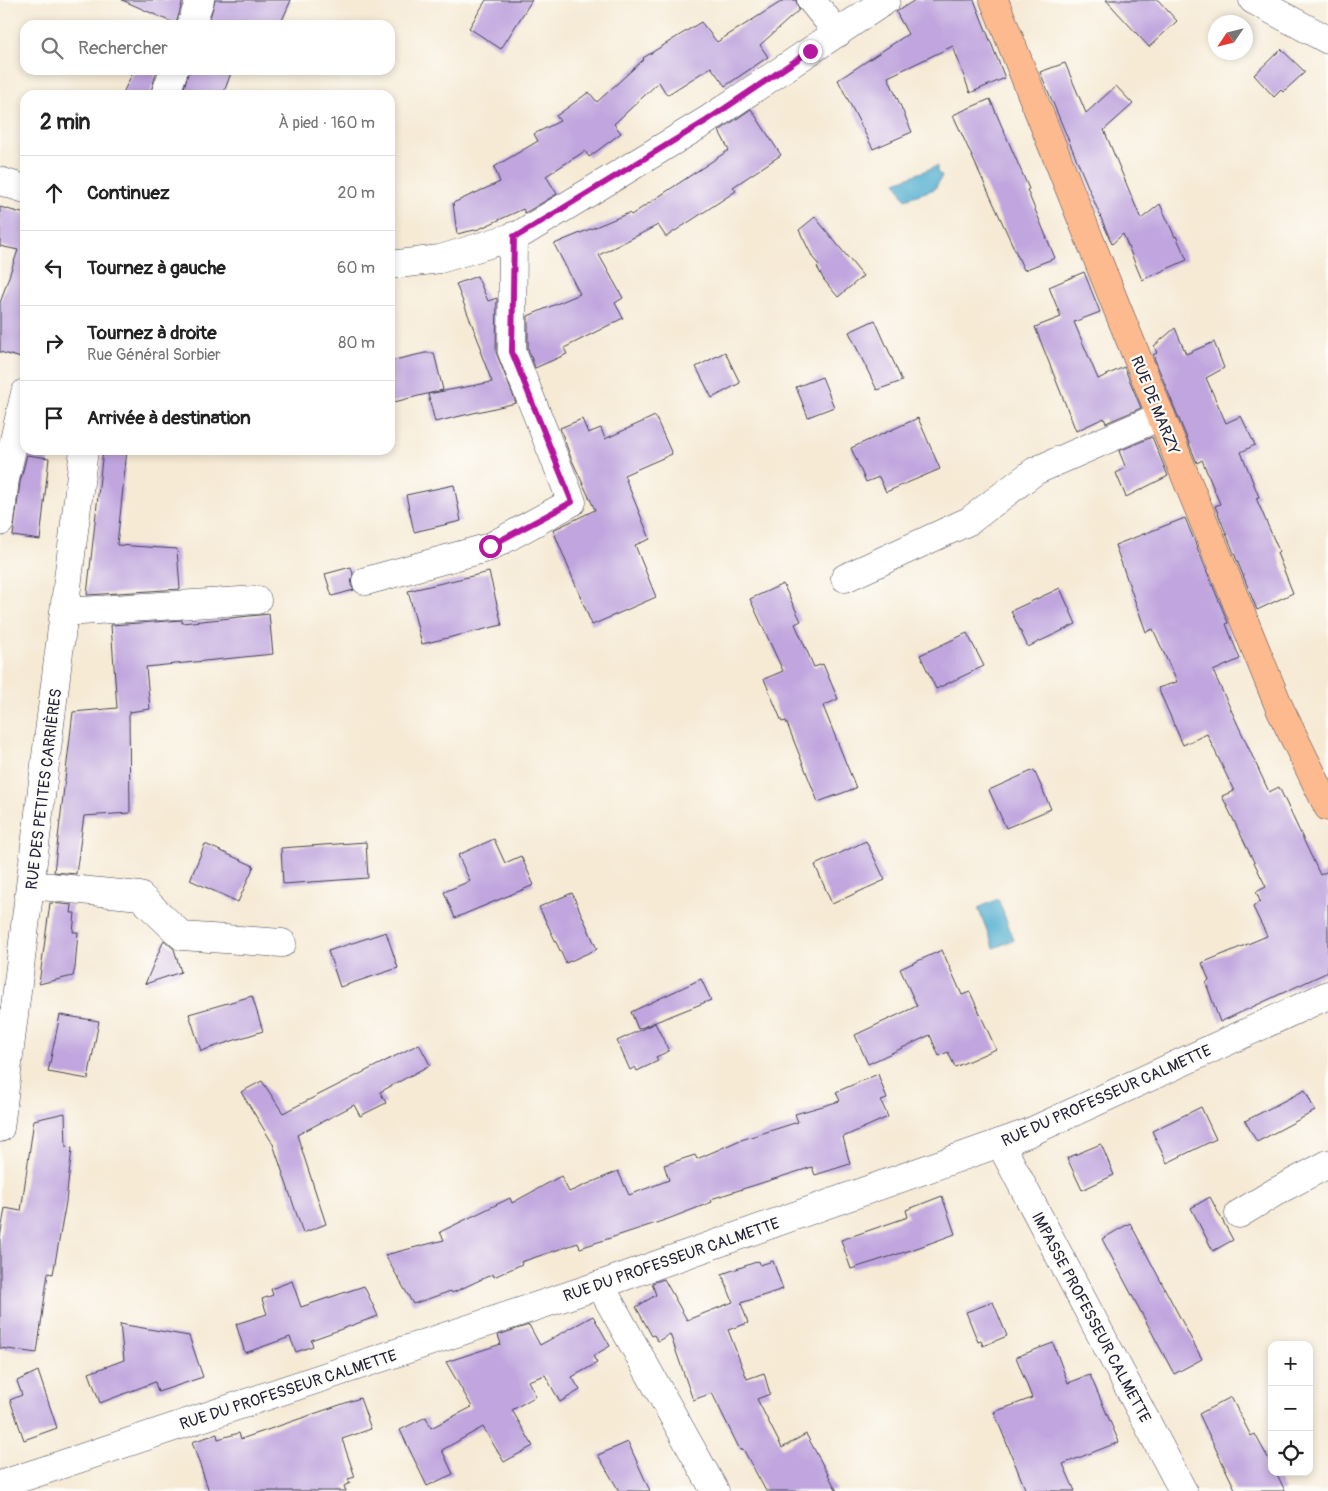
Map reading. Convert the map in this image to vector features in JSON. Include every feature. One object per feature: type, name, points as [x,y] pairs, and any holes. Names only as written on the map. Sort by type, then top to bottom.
[{"type":"main road","name":"RUE DE MARZY","points":[[994,0],[1160,416],[1280,709],[1328,807]]},
{"type":"street","points":[[193,20],[200,0]]},
{"type":"street","points":[[811,0],[838,33]]},
{"type":"street","points":[[395,264],[440,259],[519,235],[706,121],[886,0]]},
{"type":"street","points":[[1253,0],[1328,40]]},
{"type":"street","points":[[167,90],[172,75]]},
{"type":"street","points":[[0,180],[20,187]]},
{"type":"street","points":[[366,581],[490,546],[572,502],[512,352],[514,236]]},
{"type":"street","points":[[0,522],[5,479],[20,414]]},
{"type":"street","points":[[845,578],[969,521],[1035,471],[1160,416]]},
{"type":"street","name":"RUE DES PETITES CARRIÈRES","points":[[0,1128],[83,455]]},
{"type":"street","points":[[64,612],[257,600]]},
{"type":"street","points":[[31,885],[140,896],[182,936],[282,943]]},
{"type":"street","name":"RUE DU PROFESSEUR CALMETTE","points":[[0,1485],[600,1285],[1000,1143],[1037,1129],[1328,995]]},
{"type":"street","name":"IMPASSE PROFESSEUR CALMETTE","points":[[1000,1143],[1183,1491]]},
{"type":"street","points":[[1239,1214],[1328,1164]]},
{"type":"street","points":[[600,1285],[715,1491]]},
{"type":"water","points":[[937,166],[937,172],[942,176],[935,189],[905,199],[896,182]]},
{"type":"water","points":[[998,899],[1014,940],[994,948],[978,908]]},
{"type":"building","points":[[122,0],[183,0],[177,20],[167,20]]},
{"type":"building","points":[[215,0],[291,0],[282,20],[209,20]]},
{"type":"building","points":[[486,0],[532,0],[501,49],[469,28]]},
{"type":"building","points":[[784,0],[796,0],[799,10],[760,45],[768,57],[725,86],[711,67],[667,95],[659,82],[614,124],[621,133],[589,157],[585,151],[546,176],[557,194],[525,213],[523,209],[479,229],[457,234],[453,203],[500,182],[494,167],[538,141],[534,134],[560,121],[556,116],[589,92],[597,102],[643,58],[701,22],[717,42]]},
{"type":"building","points":[[915,0],[974,0],[1005,78],[970,93],[953,46],[888,77],[912,132],[873,149],[838,80],[908,34],[896,12]]},
{"type":"building","points":[[1106,0],[1158,0],[1177,21],[1149,47]]},
{"type":"building","points":[[1281,49],[1305,72],[1283,92],[1281,90],[1274,97],[1254,75]]},
{"type":"building","points":[[1065,63],[1086,113],[1116,86],[1133,104],[1104,130],[1141,219],[1160,204],[1187,260],[1142,280],[1123,234],[1112,244],[1040,72]]},
{"type":"building","points":[[132,75],[156,75],[151,90],[124,90]]},
{"type":"building","points":[[188,75],[230,75],[225,90],[183,90]]},
{"type":"building","points":[[990,99],[1029,189],[1027,190],[1055,258],[1024,270],[953,115]]},
{"type":"building","points":[[751,109],[781,155],[733,187],[736,191],[666,237],[658,225],[599,255],[623,298],[615,303],[623,318],[564,348],[567,354],[535,368],[528,349],[528,316],[580,294],[554,244],[629,213],[631,215],[729,150],[719,131]]},
{"type":"building","points":[[0,207],[20,213],[20,358],[0,352],[0,303],[18,250],[0,246]]},
{"type":"building","points":[[815,217],[863,276],[838,297],[824,280],[817,267],[819,265],[813,258],[799,230]]},
{"type":"building","points":[[1084,272],[1100,312],[1074,322],[1098,379],[1124,367],[1141,408],[1106,423],[1104,418],[1076,431],[1035,327],[1061,317],[1049,287]]},
{"type":"building","points":[[477,276],[488,301],[497,298],[496,352],[516,403],[435,422],[428,394],[492,382],[480,351],[482,350],[456,284]]},
{"type":"building","points":[[875,320],[902,381],[877,390],[849,332]]},
{"type":"building","points":[[1175,328],[1186,354],[1214,342],[1224,368],[1206,378],[1226,423],[1241,416],[1255,445],[1241,452],[1259,497],[1256,498],[1279,551],[1277,553],[1293,593],[1257,610],[1215,506],[1220,504],[1202,460],[1197,463],[1153,355],[1157,353],[1154,346]]},
{"type":"building","points":[[725,352],[740,383],[712,398],[696,367]]},
{"type":"building","points":[[425,353],[434,353],[443,390],[395,402],[395,360]]},
{"type":"building","points":[[822,377],[834,407],[808,417],[796,387]]},
{"type":"building","points":[[655,416],[672,454],[624,475],[650,539],[635,545],[656,597],[592,625],[553,530],[595,510],[571,458],[560,428],[582,419],[588,433],[601,428],[605,439]]},
{"type":"building","points":[[918,418],[940,469],[886,492],[879,477],[866,482],[851,448]]},
{"type":"building","points":[[1152,437],[1168,476],[1126,497],[1116,473],[1126,468],[1119,451]]},
{"type":"building","points":[[27,455],[49,458],[40,540],[13,536],[20,482]]},
{"type":"building","points":[[102,455],[126,455],[117,545],[177,549],[180,589],[87,595]]},
{"type":"building","points":[[454,485],[461,521],[414,532],[406,495]]},
{"type":"building","points":[[1185,518],[1228,623],[1226,624],[1240,659],[1213,671],[1269,792],[1279,787],[1320,875],[1328,871],[1328,972],[1220,1022],[1206,983],[1209,980],[1202,963],[1267,936],[1253,907],[1260,901],[1256,892],[1266,887],[1222,796],[1234,791],[1207,734],[1183,745],[1158,688],[1177,682],[1153,629],[1146,632],[1115,545]]},
{"type":"building","points":[[351,567],[353,574],[351,585],[354,590],[332,596],[325,574]]},
{"type":"building","points":[[489,572],[502,625],[422,644],[408,591]]},
{"type":"building","points":[[783,584],[801,621],[795,624],[814,667],[823,664],[838,699],[823,706],[856,788],[818,802],[786,721],[782,722],[764,679],[783,671],[750,599]]},
{"type":"building","points":[[1060,588],[1076,624],[1028,647],[1011,611]]},
{"type":"building","points":[[269,614],[273,654],[146,667],[150,709],[129,712],[130,813],[84,816],[76,874],[54,872],[73,712],[117,708],[111,625],[182,620],[182,623]]},
{"type":"building","points":[[967,633],[984,666],[936,689],[920,655]]},
{"type":"building","points":[[1034,770],[1051,809],[1006,828],[989,790]]},
{"type":"building","points":[[494,839],[505,863],[521,856],[534,885],[455,918],[444,892],[470,881],[458,855]]},
{"type":"building","points":[[866,841],[885,880],[832,904],[815,865]]},
{"type":"building","points":[[366,842],[368,878],[283,884],[281,848]]},
{"type":"building","points":[[205,844],[254,866],[238,902],[190,880]]},
{"type":"building","points":[[572,893],[597,949],[566,963],[539,907]]},
{"type":"building","points":[[50,903],[72,905],[71,913],[75,913],[73,932],[78,932],[75,968],[73,976],[39,984]]},
{"type":"building","points":[[386,932],[398,968],[340,987],[328,951]]},
{"type":"building","points":[[164,940],[174,949],[181,972],[145,984]]},
{"type":"building","points":[[942,950],[962,995],[970,992],[996,1049],[955,1067],[948,1052],[939,1056],[930,1035],[868,1064],[855,1035],[917,1006],[900,969]]},
{"type":"building","points":[[701,979],[711,1000],[638,1029],[631,1012]]},
{"type":"building","points":[[252,996],[263,1031],[201,1051],[189,1014]]},
{"type":"building","points":[[60,1015],[99,1021],[88,1079],[48,1072]]},
{"type":"building","points":[[655,1023],[669,1051],[656,1057],[658,1061],[637,1071],[635,1067],[630,1070],[617,1041]]},
{"type":"building","points":[[419,1044],[430,1065],[380,1092],[386,1103],[360,1116],[354,1105],[297,1135],[326,1224],[303,1233],[273,1144],[241,1092],[262,1081],[283,1113]]},
{"type":"building","points":[[878,1074],[887,1099],[881,1101],[888,1117],[843,1137],[850,1164],[815,1175],[812,1167],[711,1199],[712,1202],[668,1219],[580,1248],[578,1243],[521,1262],[522,1264],[494,1277],[493,1274],[452,1293],[451,1291],[413,1304],[385,1255],[444,1240],[440,1232],[510,1198],[512,1203],[561,1176],[569,1192],[618,1171],[629,1195],[669,1180],[664,1165],[695,1155],[697,1159],[738,1141],[798,1122],[795,1114],[840,1101],[836,1092]]},
{"type":"building","points":[[1305,1090],[1315,1111],[1257,1142],[1245,1121]]},
{"type":"building","points":[[1201,1107],[1216,1139],[1167,1163],[1152,1131]]},
{"type":"building","points":[[65,1113],[66,1147],[72,1148],[66,1202],[53,1274],[48,1273],[37,1353],[0,1348],[0,1238],[5,1208],[21,1211],[34,1120]]},
{"type":"building","points":[[1101,1144],[1114,1175],[1082,1190],[1067,1158]]},
{"type":"building","points":[[942,1196],[955,1234],[851,1269],[841,1240],[908,1217],[906,1210]]},
{"type":"building","points":[[1210,1197],[1233,1240],[1213,1251],[1191,1208]]},
{"type":"building","points":[[1130,1223],[1202,1359],[1174,1374],[1102,1239]]},
{"type":"building","points":[[759,1261],[760,1265],[773,1261],[783,1289],[741,1303],[748,1323],[728,1330],[747,1379],[764,1373],[770,1394],[757,1399],[782,1448],[806,1434],[837,1491],[766,1491],[743,1449],[740,1450],[712,1393],[693,1400],[670,1334],[658,1341],[654,1335],[652,1336],[636,1307],[656,1295],[652,1283],[664,1279],[687,1320],[733,1302],[722,1274]]},
{"type":"building","points":[[292,1281],[301,1307],[364,1286],[378,1316],[311,1340],[313,1346],[296,1352],[290,1337],[245,1353],[236,1324],[267,1314],[262,1299],[273,1295],[271,1289]]},
{"type":"building","points":[[993,1302],[1007,1336],[983,1346],[981,1341],[978,1342],[966,1312]]},
{"type":"building","points":[[593,1316],[610,1346],[593,1356],[597,1363],[572,1377],[580,1390],[560,1402],[545,1375],[528,1381],[536,1396],[512,1410],[533,1446],[504,1462],[483,1427],[442,1450],[453,1474],[427,1486],[400,1430],[426,1417],[431,1428],[472,1407],[446,1362],[501,1344],[498,1335],[529,1325],[540,1345]]},
{"type":"building","points":[[120,1324],[189,1336],[203,1377],[158,1392],[155,1382],[100,1403],[89,1373],[124,1360]]},
{"type":"building","points":[[1053,1343],[1068,1383],[1090,1375],[1119,1442],[1063,1464],[1075,1491],[1026,1491],[994,1412],[1032,1398],[1016,1357]]},
{"type":"building","points":[[38,1371],[57,1428],[24,1440],[10,1400],[22,1395],[17,1381]]},
{"type":"building","points":[[1231,1397],[1251,1436],[1255,1434],[1268,1458],[1268,1476],[1278,1476],[1285,1491],[1236,1491],[1199,1414]]},
{"type":"building","points":[[360,1398],[371,1429],[342,1439],[355,1477],[348,1479],[350,1483],[344,1486],[346,1491],[209,1491],[192,1442],[217,1434],[218,1439],[239,1433],[241,1439]]},
{"type":"building","points":[[628,1442],[650,1491],[619,1491],[598,1455]]},
{"type":"route","points":[[490,546],[572,502],[512,352],[514,236],[519,235],[706,121],[810,51]]}]
